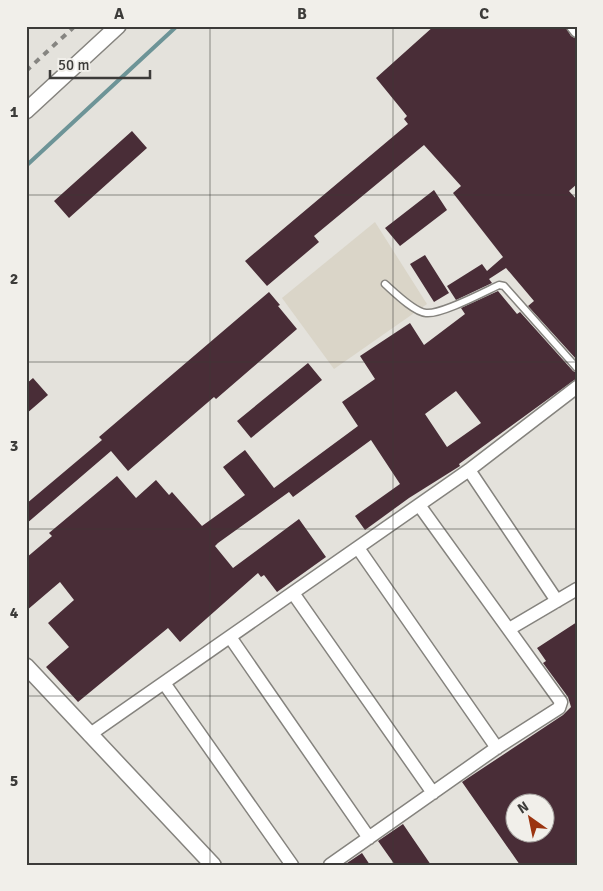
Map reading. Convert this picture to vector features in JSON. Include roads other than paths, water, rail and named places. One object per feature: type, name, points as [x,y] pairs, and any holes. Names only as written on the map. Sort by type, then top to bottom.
[{"type":"street","points":[[26,110],[118,26]]},
{"type":"street","points":[[573,26],[577,31]]},
{"type":"street","points":[[89,735],[469,470],[577,387]]},
{"type":"street","points":[[469,470],[557,601]]},
{"type":"street","points":[[330,865],[497,748],[558,708],[561,702],[419,505]]},
{"type":"street","points":[[358,548],[497,748]]},
{"type":"street","points":[[509,630],[577,589]]},
{"type":"street","points":[[293,593],[433,794]]},
{"type":"street","points":[[230,637],[369,838]]},
{"type":"street","points":[[26,666],[213,865]]},
{"type":"street","points":[[164,683],[292,865]]},
{"type":"lane","points":[[385,284],[411,305],[426,314],[445,310],[499,285],[504,286],[577,368]]},
{"type":"waterway","points":[[26,166],[177,26]]},
{"type":"railway","points":[[26,71],[75,26]]}]
